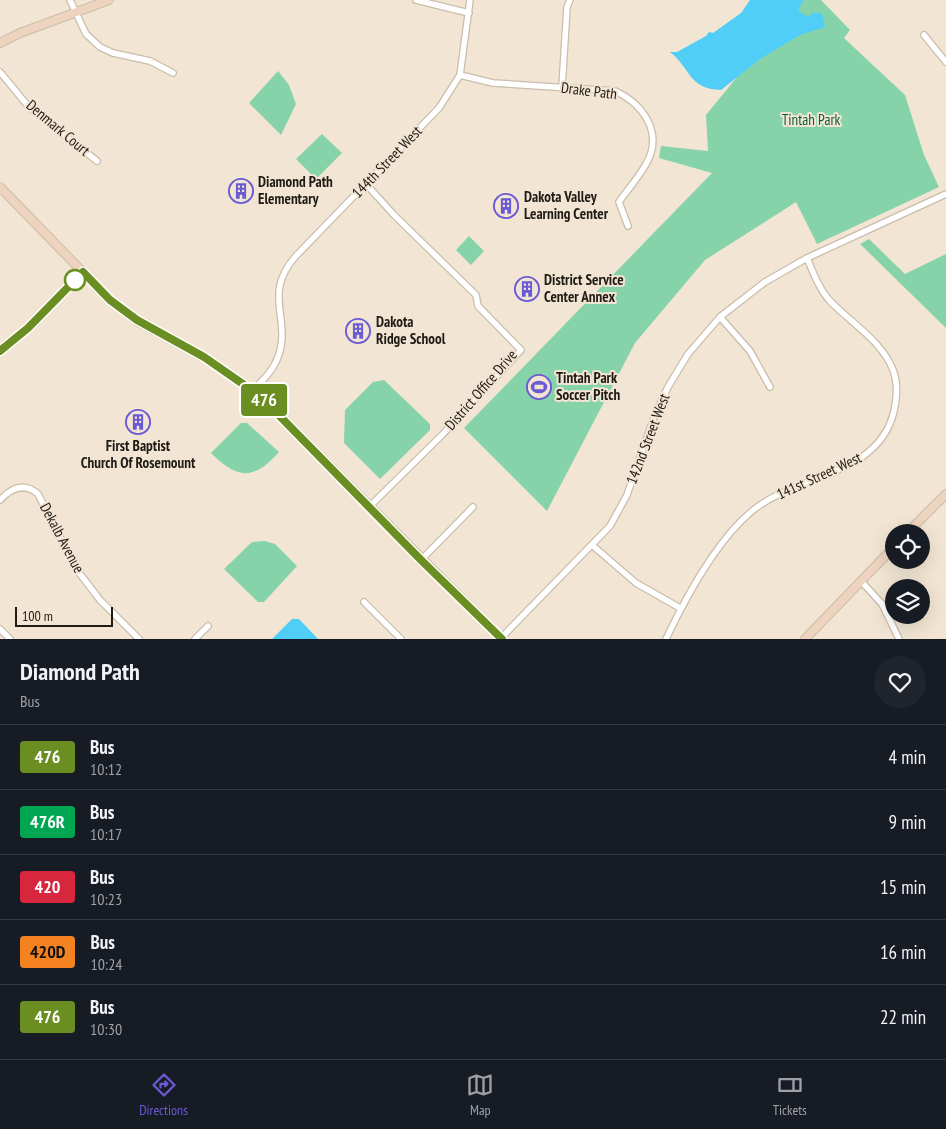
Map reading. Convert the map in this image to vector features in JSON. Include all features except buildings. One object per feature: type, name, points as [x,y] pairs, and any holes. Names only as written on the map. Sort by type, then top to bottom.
[{"type":"street","points":[[70,0],[86,34],[100,47],[113,53],[150,61],[173,73]]},
{"type":"street","points":[[0,43],[20,33],[76,14],[109,0]]},
{"type":"street","points":[[416,0],[469,13]]},
{"type":"street","name":"144th Street West","points":[[252,391],[270,371],[278,357],[282,334],[278,293],[285,270],[439,108],[460,75],[470,0]]},
{"type":"street","points":[[562,87],[567,7],[570,0]]},
{"type":"street","points":[[924,35],[946,62]]},
{"type":"street","name":"Denmark Court","points":[[0,72],[28,106],[97,161]]},
{"type":"street","name":"Drake Path","points":[[460,75],[493,83],[615,91],[631,98],[643,111],[652,131],[652,148],[647,163],[618,202],[628,226]]},
{"type":"street","name":"District Office Drive","points":[[366,184],[394,215],[476,295],[478,306],[521,350],[416,461],[369,507]]},
{"type":"street","points":[[0,187],[110,300],[137,320],[204,357],[252,391],[290,425],[421,560],[502,639]]},
{"type":"street","name":"142nd Street West","points":[[502,639],[610,526],[620,509],[654,417],[677,370],[704,333],[720,317],[765,282],[808,258],[946,194]]},
{"type":"street","name":"141st Street West","points":[[666,639],[680,608],[728,536],[752,511],[782,492],[855,462],[875,448],[892,422],[896,391],[893,370],[882,350],[829,300],[808,258]]},
{"type":"street","points":[[0,351],[28,328],[83,272]]},
{"type":"street","points":[[720,317],[750,351],[770,387]]},
{"type":"street","name":"Dekalb Avenue","points":[[0,500],[10,490],[22,487],[32,489],[40,496],[64,548],[84,581],[139,639]]},
{"type":"street","points":[[916,524],[946,494]]},
{"type":"street","points":[[421,560],[473,507]]},
{"type":"street","points":[[592,546],[636,583],[680,608]]},
{"type":"street","points":[[805,639],[885,557]]},
{"type":"street","points":[[861,581],[882,604],[900,639]]},
{"type":"street","points":[[364,602],[401,639]]},
{"type":"street","points":[[195,639],[208,626]]},
{"type":"street","points":[[0,629],[10,639]]},
{"type":"green space","name":"Tintah Park","points":[[800,0],[821,0],[850,30],[844,38],[905,95],[924,155],[939,187],[817,244],[796,202],[705,260],[635,343],[547,511],[464,428],[712,173],[659,158],[661,146],[708,151],[706,115]]},
{"type":"green space","points":[[278,71],[289,85],[296,104],[281,135],[249,103]]},
{"type":"green space","points":[[322,134],[342,153],[316,179],[296,159]]},
{"type":"green space","points":[[469,236],[484,251],[471,265],[456,250]]},
{"type":"green space","points":[[869,239],[905,274],[946,254],[946,328],[860,244]]},
{"type":"green space","points":[[384,380],[430,424],[430,430],[380,479],[344,443],[345,410],[373,382]]},
{"type":"green space","points":[[241,423],[247,423],[279,452],[262,468],[254,472],[238,472],[221,462],[211,453]]},
{"type":"green space","points":[[265,541],[275,544],[297,566],[264,602],[258,602],[224,569],[252,542]]},
{"type":"water","points":[[750,0],[803,0],[798,11],[808,17],[812,13],[822,13],[825,27],[800,35],[760,59],[721,90],[702,86],[670,52],[677,52],[706,36],[709,32],[713,33],[741,13]]},
{"type":"water","points":[[292,619],[299,619],[318,639],[272,639]]},
{"type":"bus line","name":"476","points":[[0,351],[28,328],[83,272],[110,300],[137,320],[204,357],[260,396],[421,560],[502,639]]},
{"type":"place","name":"Diamond Path Elementary","points":[[241,191]]},
{"type":"place","name":"Dakota Valley Learning Center","points":[[506,206]]},
{"type":"place","name":"District Service Center Annex","points":[[527,289]]},
{"type":"place","name":"Dakota Ridge School","points":[[358,331]]},
{"type":"place","name":"Tintah Park Soccer Pitch","points":[[539,387]]},
{"type":"place","name":"First Baptist Church Of Rosemount","points":[[138,422]]}]
